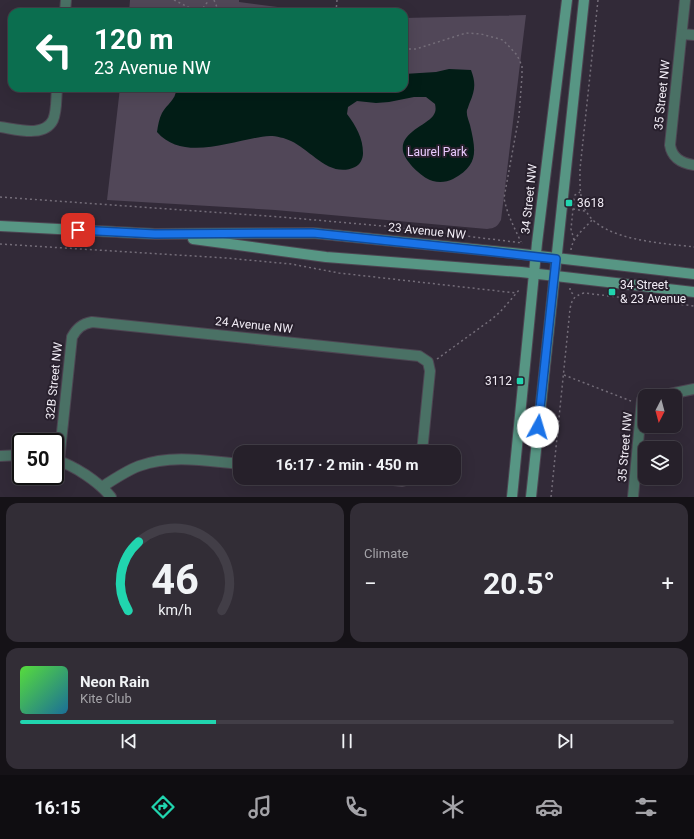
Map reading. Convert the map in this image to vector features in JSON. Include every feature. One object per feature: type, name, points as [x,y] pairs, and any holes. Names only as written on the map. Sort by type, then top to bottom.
[{"type":"main road","name":"34 Street NW","points":[[512,497],[552,115],[566,0]]},
{"type":"main road","points":[[531,497],[584,0]]},
{"type":"main road","name":"23 Avenue NW","points":[[0,226],[155,234],[313,233],[694,274]]},
{"type":"main road","name":"23 Avenue NW","points":[[155,234],[326,257],[535,274],[694,292]]},
{"type":"street","name":"35 Street NW","points":[[685,0],[671,149],[675,158],[684,163],[694,165]]},
{"type":"street","points":[[682,34],[694,35]]},
{"type":"street","points":[[0,127],[35,131],[42,130],[48,126],[54,115],[57,92]]},
{"type":"street","name":"24 Avenue NW","points":[[78,328],[86,323],[92,322],[414,355],[423,358],[428,362]]},
{"type":"street","name":"32B Street NW","points":[[60,433],[71,342],[72,337],[78,328]]},
{"type":"street","points":[[423,445],[430,375],[428,362]]},
{"type":"street","points":[[682,391],[694,389]]},
{"type":"street","name":"35 Street NW","points":[[633,497],[640,433]]},
{"type":"street","points":[[0,456],[12,455]]},
{"type":"street","points":[[102,487],[140,466],[166,460],[194,460],[233,463]]},
{"type":"street","points":[[64,464],[80,472],[102,487],[112,497]]},
{"type":"path","points":[[174,0],[191,8]]},
{"type":"path","points":[[598,0],[580,169],[580,192],[585,211],[598,226],[621,236],[694,247]]},
{"type":"path","points":[[0,197],[274,216],[382,226],[522,242],[518,237],[508,214],[504,198],[519,116],[522,66],[517,55],[503,40],[481,34],[466,33],[416,49],[408,49]]},
{"type":"path","points":[[574,240],[571,229],[573,209],[575,195],[580,192]]},
{"type":"path","points":[[573,209],[585,211]]},
{"type":"path","points":[[572,244],[592,220]]},
{"type":"path","points":[[0,244],[226,258],[291,264],[339,273],[516,293]]},
{"type":"path","points":[[428,362],[443,356],[492,319],[520,289]]},
{"type":"path","points":[[570,291],[575,296]]},
{"type":"path","points":[[551,497],[572,300],[575,296],[584,293],[694,306]]},
{"type":"path","points":[[564,374],[638,399]]},
{"type":"green space","points":[[130,0],[239,0],[239,2],[286,8],[129,8]]},
{"type":"green space","name":"Laurel Park","points":[[526,15],[501,220],[494,228],[487,229],[275,210],[107,200],[120,92],[408,92],[408,18]]},
{"type":"shaded area","points":[[449,69],[471,70],[474,83],[474,90],[467,110],[467,116],[474,142],[474,156],[471,163],[461,174],[447,181],[432,181],[423,176],[409,163],[403,151],[405,139],[414,130],[429,120],[435,113],[435,104],[426,97],[414,97],[376,103],[357,101],[348,107],[347,114],[358,132],[362,142],[363,153],[362,160],[358,165],[346,170],[329,166],[298,145],[289,140],[278,137],[270,136],[211,147],[196,148],[182,146],[168,141],[157,132],[161,115],[176,92],[408,92],[408,74],[436,72]]},
{"type":"place","name":"3618","points":[[569,203]]},
{"type":"place","name":"34 Street & 23 Avenue","points":[[612,292]]},
{"type":"place","name":"3112","points":[[520,381]]},
{"type":"route","points":[[78,230],[155,234],[313,233],[556,259],[538,427]]}]
